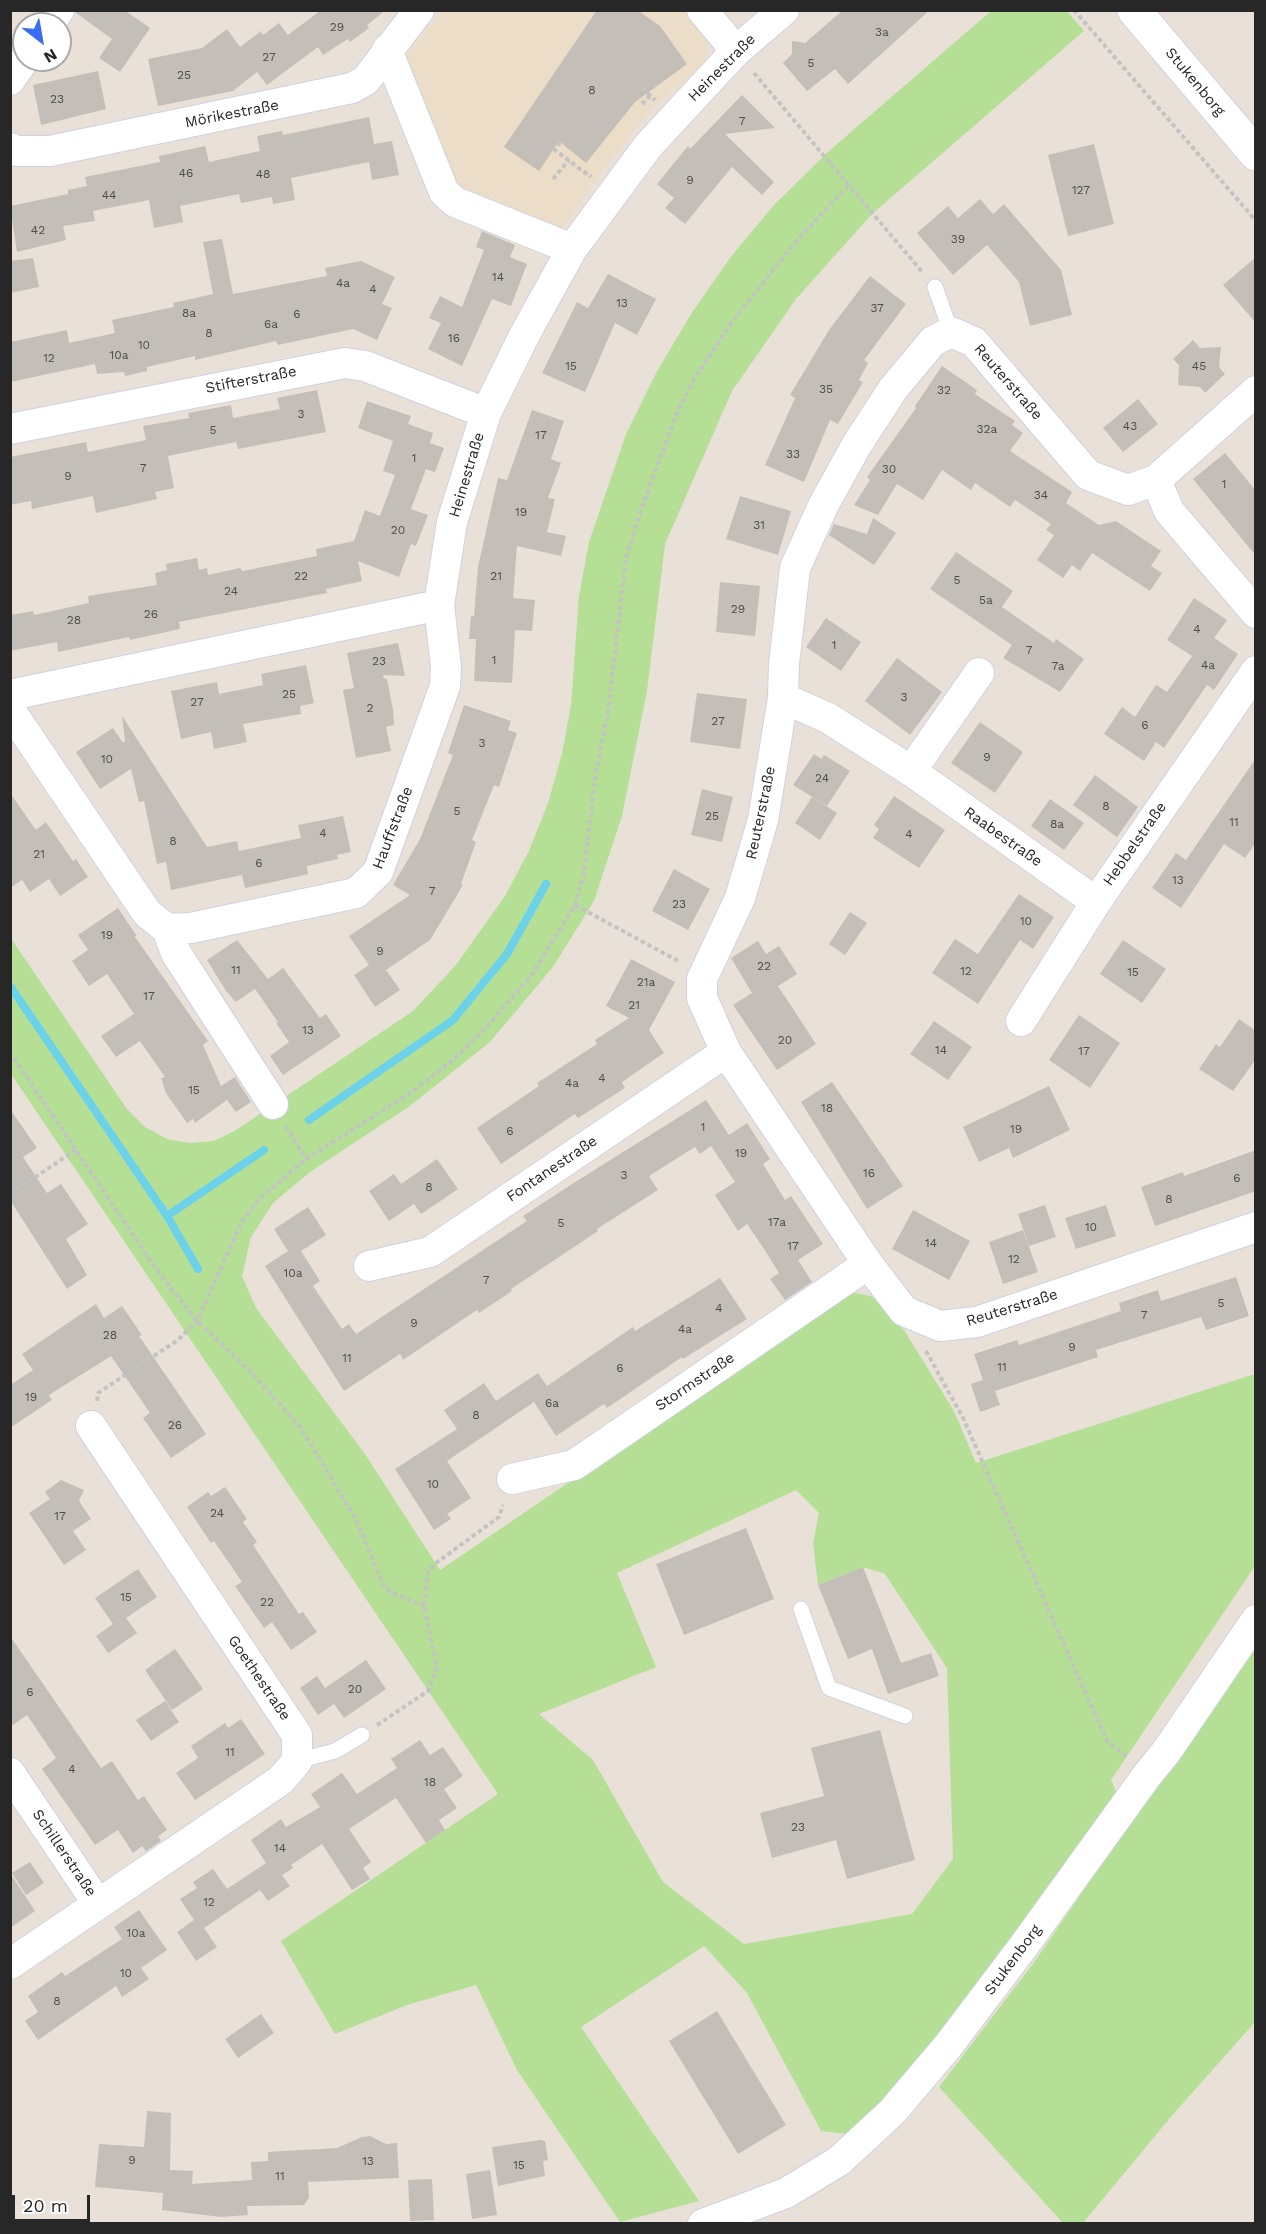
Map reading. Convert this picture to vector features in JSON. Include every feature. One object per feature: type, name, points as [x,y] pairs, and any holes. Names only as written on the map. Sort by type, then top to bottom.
[{"type":"street","name":"Mörikestraße","points":[[10,148],[17,151],[50,151],[337,93],[366,80],[419,10]]},
{"type":"street","points":[[702,10],[736,51]]},
{"type":"street","name":"Heinestraße","points":[[439,605],[452,522],[486,413],[525,334],[572,249],[648,146],[736,51],[784,10]]},
{"type":"street","name":"Stukenborg","points":[[1134,10],[1256,154]]},
{"type":"street","points":[[387,50],[444,192],[455,202],[572,249]]},
{"type":"street","name":"Reuterstraße","points":[[1256,392],[1156,480],[1128,490],[1088,475],[974,342],[951,332],[933,341],[893,389],[856,446],[823,506],[795,568],[784,664],[783,698],[763,820],[740,898],[702,979],[702,998],[726,1052],[868,1264],[904,1311],[940,1326],[977,1322],[1256,1227]]},
{"type":"street","name":"Stifterstraße","points":[[10,429],[345,363],[365,366],[486,413]]},
{"type":"street","points":[[1156,480],[1169,511],[1256,613]]},
{"type":"street","points":[[10,695],[439,605]]},
{"type":"street","name":"Hauffstraße","points":[[167,929],[191,928],[356,893],[378,872],[445,686],[446,667],[439,605]]},
{"type":"street","name":"Hebbelstraße","points":[[1022,1022],[1096,902],[1256,671]]},
{"type":"street","points":[[911,771],[979,673]]},
{"type":"street","name":"Raabestraße","points":[[783,698],[828,718],[911,771],[1096,902]]},
{"type":"street","points":[[10,710],[147,913],[167,929],[176,952],[273,1104]]},
{"type":"street","name":"Fontanestraße","points":[[369,1266],[430,1252],[726,1052]]},
{"type":"street","name":"Stormstraße","points":[[512,1479],[574,1465],[868,1264]]},
{"type":"street","name":"Goethestraße","points":[[91,1426],[297,1735],[297,1761]]},
{"type":"street","name":"Stukenborg","points":[[703,2223],[786,2193],[839,2161],[892,2112],[948,2046],[1148,1774],[1167,1752],[1256,1620]]},
{"type":"street","points":[[10,1964],[281,1780],[297,1761]]},
{"type":"street","name":"Schillerstraße","points":[[10,1773],[98,1904]]},
{"type":"lane","points":[[935,287],[951,332]]},
{"type":"lane","points":[[801,1609],[829,1688],[905,1716]]},
{"type":"lane","points":[[297,1761],[335,1750],[362,1735]]},
{"type":"path","points":[[1074,10],[1256,221]]},
{"type":"path","points":[[736,51],[935,287]]},
{"type":"path","points":[[642,104],[650,96]]},
{"type":"path","points":[[560,142],[555,150],[613,194]]},
{"type":"path","points":[[553,179],[569,160]]},
{"type":"path","points":[[91,1426],[98,1393],[178,1340],[197,1321],[242,1221],[260,1198],[306,1159],[413,1091],[453,1060],[483,1031],[532,973],[575,905],[584,873],[595,777],[608,712],[626,558],[640,512],[677,413],[694,379],[740,313],[800,238],[848,186]]},
{"type":"path","points":[[575,905],[675,958],[702,979]]},
{"type":"path","points":[[10,1052],[156,1269],[197,1321],[248,1369],[301,1428],[356,1519],[382,1582],[390,1592],[424,1606]]},
{"type":"path","points":[[273,1104],[306,1159]]},
{"type":"path","points":[[10,1194],[77,1149]]},
{"type":"path","points":[[904,1311],[963,1418],[1107,1741],[1148,1774]]},
{"type":"path","points":[[362,1735],[428,1691],[436,1668],[424,1606],[428,1572],[436,1563],[499,1517],[512,1479]]},
{"type":"shaded area","points":[[442,11],[687,11],[707,40],[707,55],[699,68],[651,109],[603,170],[557,236],[464,199],[402,61]]},
{"type":"green space","points":[[991,11],[1067,11],[1084,31],[872,214],[796,299],[732,391],[665,544],[647,691],[622,816],[594,901],[553,967],[490,1042],[410,1106],[310,1172],[273,1203],[251,1237],[242,1276],[256,1308],[365,1454],[440,1570],[840,1298],[855,1293],[871,1296],[904,1330],[954,1411],[976,1463],[1255,1374],[1255,1566],[1111,1780],[1117,1794],[915,2073],[848,2134],[821,2131],[747,1993],[704,1946],[581,2027],[699,2201],[620,2222],[517,2070],[476,1985],[407,2005],[335,2034],[281,1941],[498,1794],[11,1074],[10,937],[127,1109],[145,1127],[167,1139],[190,1143],[214,1141],[236,1130],[413,1011],[456,965],[505,896],[529,851],[548,803],[562,754],[571,705],[579,596],[589,542],[626,434],[656,373],[691,314],[730,258],[774,205],[829,151]],"holes":[[[796,1490],[819,1513],[813,1543],[818,1585],[863,1567],[885,1574],[947,1668],[953,1859],[912,1914],[744,1944],[663,1882],[593,1760],[539,1714],[656,1667],[617,1573]]]},
{"type":"green space","points":[[1255,1641],[1255,2022],[1169,2119],[1083,2223],[1063,2223],[939,2087],[1035,1961]]},
{"type":"building","points":[[76,10],[124,10],[150,28],[120,72],[99,58],[112,39],[76,13]]},
{"type":"building","points":[[321,10],[386,10],[367,25],[369,28],[350,42],[348,39],[323,55],[318,47],[267,85],[257,72],[233,91],[158,106],[148,59],[202,48],[227,29],[240,47],[261,31],[263,35],[279,23],[288,35]]},
{"type":"building","points":[[597,10],[637,10],[660,26],[687,64],[635,102],[586,163],[559,141],[539,171],[504,147]]},
{"type":"building","points":[[843,10],[930,10],[848,84],[835,69],[807,91],[783,63],[792,54],[792,41],[805,43]]},
{"type":"building","points":[[98,71],[106,109],[41,125],[33,85]]},
{"type":"building","points":[[742,95],[775,128],[725,134],[774,182],[762,195],[732,167],[685,224],[665,208],[674,198],[657,184],[688,146],[690,149]]},
{"type":"building","points":[[369,117],[374,144],[392,141],[399,175],[372,180],[369,162],[291,178],[295,200],[273,204],[272,197],[241,203],[239,194],[180,206],[183,222],[154,228],[149,200],[93,211],[95,221],[63,226],[66,240],[17,252],[10,206],[68,194],[68,190],[87,186],[85,177],[160,162],[159,156],[205,146],[209,162],[260,151],[257,136],[282,131],[283,135]]},
{"type":"building","points":[[1094,144],[1114,224],[1068,236],[1048,155]]},
{"type":"building","points":[[980,199],[993,214],[1004,204],[1061,270],[1072,315],[1030,326],[1019,282],[987,245],[953,275],[917,233],[948,206],[958,218]]},
{"type":"building","points":[[482,231],[515,245],[510,257],[527,264],[511,306],[492,299],[462,366],[428,349],[441,323],[429,318],[440,296],[462,307],[484,250],[476,247]]},
{"type":"building","points":[[222,239],[233,294],[327,276],[325,268],[361,261],[395,277],[382,304],[392,308],[377,340],[353,329],[278,345],[276,341],[195,360],[195,356],[147,367],[147,371],[125,376],[124,372],[97,374],[95,364],[10,382],[10,342],[67,330],[69,343],[115,333],[112,320],[174,307],[173,303],[213,294],[203,242]]},
{"type":"building","points":[[1256,257],[1256,323],[1223,285]]},
{"type":"building","points":[[33,258],[39,287],[10,293],[10,261]]},
{"type":"building","points":[[608,274],[656,299],[637,335],[615,323],[585,392],[542,373],[577,302],[588,308]]},
{"type":"building","points":[[870,276],[906,304],[864,360],[868,363],[859,380],[863,382],[838,424],[830,420],[804,482],[765,465],[795,398],[790,395],[829,330]]},
{"type":"building","points":[[1193,340],[1200,348],[1221,347],[1219,367],[1225,374],[1205,393],[1200,387],[1178,385],[1179,365],[1173,359]]},
{"type":"building","points":[[942,366],[977,390],[975,394],[1015,421],[1012,425],[1023,433],[1010,451],[1072,492],[1066,503],[1099,525],[1116,521],[1161,551],[1151,566],[1162,573],[1150,591],[1092,553],[1080,571],[1072,565],[1063,578],[1037,560],[1054,535],[1046,530],[1051,524],[1015,500],[1010,507],[975,483],[971,490],[942,470],[923,500],[897,484],[878,515],[854,505],[870,480],[867,477],[916,408],[915,406]]},
{"type":"building","points":[[317,390],[326,432],[238,449],[236,442],[168,456],[174,488],[155,492],[157,499],[96,513],[93,496],[32,509],[31,501],[10,505],[10,457],[86,442],[88,452],[146,440],[143,426],[189,418],[188,413],[231,405],[233,418],[280,409],[277,398]]},
{"type":"building","points":[[1138,399],[1158,424],[1123,452],[1103,428]]},
{"type":"building","points":[[367,401],[411,416],[408,424],[433,433],[430,443],[444,448],[435,472],[426,469],[411,509],[428,515],[416,546],[411,544],[399,577],[358,561],[362,581],[326,589],[327,593],[179,622],[180,629],[130,640],[129,637],[58,652],[57,642],[10,651],[10,615],[33,611],[34,615],[89,603],[88,596],[157,585],[155,573],[167,570],[166,564],[197,558],[199,570],[207,568],[208,575],[240,568],[243,571],[317,556],[316,549],[354,541],[365,510],[380,516],[395,475],[383,471],[393,441],[358,428]]},
{"type":"building","points":[[532,410],[564,421],[551,459],[561,463],[548,498],[555,499],[547,532],[566,536],[561,556],[517,546],[513,598],[535,600],[532,631],[515,630],[512,683],[474,681],[476,639],[469,639],[471,616],[474,616],[478,567],[498,478],[507,480]]},
{"type":"building","points":[[1225,453],[1256,491],[1256,556],[1193,479]]},
{"type":"building","points":[[740,496],[791,511],[778,555],[726,539]]},
{"type":"building","points":[[873,518],[896,533],[874,565],[829,535],[834,524],[867,534]]},
{"type":"building","points":[[956,552],[1013,591],[1002,607],[1054,643],[1056,639],[1084,659],[1060,692],[1003,658],[1012,645],[930,589]]},
{"type":"building","points":[[720,582],[760,586],[755,636],[716,632]]},
{"type":"building","points":[[1194,598],[1227,620],[1214,638],[1238,654],[1214,690],[1207,685],[1164,748],[1156,742],[1144,761],[1104,734],[1122,707],[1135,717],[1156,685],[1167,692],[1192,656],[1167,640]]},
{"type":"building","points":[[826,618],[861,642],[841,671],[806,647]]},
{"type":"building","points":[[398,643],[405,676],[384,675],[383,678],[387,679],[393,710],[394,725],[386,727],[391,751],[356,758],[343,690],[354,688],[347,653]]},
{"type":"building","points":[[897,658],[942,692],[910,735],[865,701]]},
{"type":"building","points":[[306,665],[314,703],[300,706],[301,714],[243,724],[247,742],[214,749],[211,732],[181,739],[171,691],[217,682],[219,694],[263,685],[261,674]]},
{"type":"building","points":[[697,693],[747,699],[740,749],[690,742]]},
{"type":"building","points":[[464,705],[511,721],[508,730],[517,733],[499,787],[494,785],[472,840],[476,842],[461,884],[463,885],[430,940],[386,970],[400,990],[375,1007],[354,975],[369,965],[349,936],[410,895],[393,885],[420,839],[453,755],[448,753]]},
{"type":"building","points":[[122,716],[207,847],[237,841],[239,851],[301,838],[298,825],[343,816],[351,852],[337,855],[338,859],[307,866],[308,874],[245,888],[242,875],[171,890],[166,862],[157,864],[144,801],[139,802],[131,769],[100,789],[76,752],[113,728],[123,743],[125,741]]},
{"type":"building","points":[[980,722],[1023,752],[995,793],[951,763]]},
{"type":"building","points":[[814,754],[821,759],[824,755],[850,771],[827,806],[793,785]]},
{"type":"building","points":[[1256,758],[1256,842],[1245,858],[1224,844],[1181,908],[1152,888],[1176,853],[1186,860]]},
{"type":"building","points":[[1095,775],[1138,807],[1117,837],[1073,805]]},
{"type":"building","points":[[702,789],[733,797],[722,842],[691,835]]},
{"type":"building","points":[[10,793],[36,830],[46,822],[73,861],[76,859],[88,877],[60,896],[49,879],[30,892],[22,880],[10,888]]},
{"type":"building","points":[[894,796],[945,830],[919,868],[873,838],[879,829],[874,825]]},
{"type":"building","points":[[812,797],[837,813],[820,840],[795,823]]},
{"type":"building","points":[[1050,799],[1084,823],[1064,850],[1031,826]]},
{"type":"building","points":[[674,869],[710,889],[688,930],[652,911]]},
{"type":"building","points":[[1019,894],[1054,917],[1033,949],[1020,940],[978,1004],[932,973],[955,939],[978,954]]},
{"type":"building","points":[[118,908],[136,935],[135,937],[208,1041],[203,1045],[221,1086],[235,1077],[251,1102],[236,1112],[227,1100],[195,1123],[193,1119],[187,1123],[166,1093],[161,1078],[165,1077],[140,1041],[116,1057],[101,1036],[134,1014],[107,974],[89,986],[72,961],[88,950],[78,935]]},
{"type":"building","points":[[850,912],[867,923],[845,955],[829,944]]},
{"type":"building","points":[[237,940],[268,979],[283,968],[320,1018],[326,1014],[341,1036],[283,1075],[270,1056],[289,1042],[276,1023],[278,1022],[255,989],[236,1002],[226,991],[207,960]]},
{"type":"building","points":[[1123,940],[1166,969],[1142,1003],[1100,974]]},
{"type":"building","points":[[758,941],[766,954],[779,946],[797,974],[778,986],[816,1044],[777,1070],[733,1005],[752,993],[731,958]]},
{"type":"building","points":[[631,959],[675,982],[649,1030],[664,1053],[622,1082],[625,1088],[578,1118],[575,1114],[501,1164],[477,1128],[539,1086],[537,1083],[597,1044],[595,1040],[629,1018],[606,1006]]},
{"type":"building","points":[[1079,1015],[1120,1043],[1090,1088],[1049,1060]]},
{"type":"building","points":[[1239,1019],[1256,1031],[1256,1059],[1233,1091],[1199,1069],[1216,1044],[1220,1047]]},
{"type":"building","points":[[934,1021],[972,1047],[948,1080],[910,1054]]},
{"type":"building","points":[[832,1082],[903,1186],[867,1209],[801,1102]]},
{"type":"building","points":[[1049,1086],[1070,1130],[1013,1158],[1009,1148],[979,1162],[963,1127]]},
{"type":"building","points":[[706,1100],[729,1135],[747,1123],[770,1159],[763,1164],[785,1200],[791,1196],[823,1244],[798,1260],[812,1282],[785,1300],[770,1279],[779,1273],[764,1249],[747,1224],[738,1231],[715,1195],[735,1182],[711,1146],[700,1154],[695,1147],[649,1176],[658,1190],[597,1229],[598,1231],[511,1289],[512,1291],[479,1313],[477,1310],[403,1360],[400,1354],[344,1391],[265,1266],[288,1251],[274,1229],[308,1207],[326,1235],[301,1251],[320,1281],[313,1286],[342,1329],[349,1324],[356,1334],[527,1221],[523,1216]]},
{"type":"building","points":[[10,1109],[37,1148],[23,1157],[47,1193],[61,1184],[88,1224],[66,1239],[87,1275],[67,1289],[10,1200]]},
{"type":"building","points":[[1256,1150],[1256,1191],[1155,1226],[1141,1187],[1183,1172],[1184,1176]]},
{"type":"building","points":[[437,1159],[458,1189],[421,1214],[414,1204],[389,1221],[369,1191],[394,1174],[401,1184]]},
{"type":"building","points":[[1045,1205],[1056,1237],[1029,1246],[1018,1214]]},
{"type":"building","points":[[1106,1205],[1116,1236],[1076,1249],[1065,1218]]},
{"type":"building","points":[[913,1210],[970,1241],[949,1280],[892,1249]]},
{"type":"building","points":[[1023,1230],[1038,1272],[1003,1284],[989,1242]]},
{"type":"building","points":[[1236,1277],[1249,1316],[1206,1330],[1201,1317],[1096,1350],[1098,1357],[995,1391],[1000,1405],[980,1412],[971,1384],[983,1380],[974,1354],[1017,1340],[1019,1345],[1121,1311],[1119,1303],[1158,1290],[1161,1301]]},
{"type":"building","points":[[720,1278],[747,1319],[683,1359],[682,1357],[607,1408],[604,1404],[556,1436],[534,1402],[447,1461],[471,1498],[447,1514],[451,1519],[434,1530],[395,1469],[457,1429],[444,1410],[484,1383],[496,1401],[538,1373],[547,1386],[633,1327],[635,1331]]},
{"type":"building","points":[[96,1304],[104,1318],[122,1306],[142,1335],[139,1336],[206,1434],[171,1458],[143,1418],[150,1413],[111,1356],[49,1395],[52,1400],[10,1428],[10,1385],[33,1370],[22,1354]]},
{"type":"building","points":[[61,1480],[84,1490],[79,1501],[91,1519],[73,1531],[86,1550],[64,1565],[29,1513],[50,1499],[45,1492]]},
{"type":"building","points":[[225,1487],[247,1519],[243,1522],[257,1542],[253,1545],[299,1614],[303,1612],[317,1632],[291,1650],[272,1622],[264,1628],[235,1586],[242,1582],[214,1541],[211,1543],[187,1507],[208,1492],[211,1496]]},
{"type":"building","points":[[746,1528],[774,1599],[684,1635],[656,1564]]},
{"type":"building","points":[[863,1567],[901,1663],[931,1653],[939,1676],[888,1694],[872,1649],[848,1659],[818,1585]]},
{"type":"building","points":[[138,1569],[157,1597],[126,1618],[137,1633],[108,1653],[96,1636],[113,1624],[95,1598]]},
{"type":"building","points":[[10,1636],[101,1768],[112,1761],[138,1800],[144,1796],[167,1830],[158,1836],[161,1841],[146,1851],[142,1846],[133,1853],[118,1830],[95,1845],[42,1769],[56,1758],[27,1715],[10,1727]]},
{"type":"building","points":[[175,1649],[203,1689],[172,1710],[145,1670]]},
{"type":"building","points":[[366,1660],[386,1689],[344,1718],[334,1704],[318,1715],[300,1688],[317,1676],[325,1688]]},
{"type":"building","points":[[165,1701],[179,1722],[151,1741],[136,1720]]},
{"type":"building","points":[[241,1719],[265,1754],[195,1800],[176,1773],[198,1758],[191,1746],[225,1723],[228,1728]]},
{"type":"building","points":[[880,1730],[915,1860],[847,1879],[836,1840],[772,1858],[760,1813],[824,1796],[811,1748]]},
{"type":"building","points":[[420,1740],[430,1755],[443,1747],[463,1776],[444,1789],[457,1808],[439,1820],[445,1830],[426,1843],[396,1798],[349,1829],[371,1862],[363,1868],[370,1879],[352,1890],[322,1844],[291,1865],[293,1868],[282,1875],[290,1886],[268,1901],[260,1890],[204,1928],[217,1947],[196,1961],[177,1932],[194,1920],[180,1899],[197,1888],[193,1882],[213,1869],[227,1889],[266,1863],[251,1840],[281,1819],[286,1827],[320,1807],[311,1794],[342,1773],[357,1794],[397,1768],[391,1759]]},
{"type":"building","points":[[30,1862],[44,1883],[26,1895],[12,1873]]},
{"type":"building","points":[[10,1873],[35,1911],[10,1928]]},
{"type":"building","points":[[139,1910],[167,1950],[141,1968],[149,1979],[122,1997],[116,1986],[38,2040],[25,2021],[38,2012],[28,1996],[62,1972],[65,1976],[122,1939],[114,1927]]},
{"type":"building","points":[[717,2011],[786,2125],[738,2154],[669,2041]]},
{"type":"building","points":[[261,2014],[274,2033],[238,2058],[225,2039]]},
{"type":"building","points":[[147,2111],[171,2113],[170,2170],[193,2171],[192,2184],[252,2180],[251,2162],[268,2161],[268,2152],[337,2148],[370,2136],[386,2144],[397,2143],[399,2178],[308,2182],[309,2198],[304,2205],[247,2206],[248,2215],[221,2217],[162,2210],[163,2193],[95,2187],[99,2144],[144,2147]]},
{"type":"building","points":[[545,2141],[548,2160],[543,2161],[545,2176],[498,2186],[492,2147]]},
{"type":"building","points":[[490,2170],[497,2215],[472,2219],[466,2174]]},
{"type":"building","points":[[432,2179],[434,2220],[410,2221],[408,2180]]},
{"type":"waterway","points":[[309,1120],[453,1020],[507,954],[546,884]]},
{"type":"waterway","points":[[10,986],[167,1216],[198,1269]]},
{"type":"waterway","points":[[167,1216],[264,1150]]}]
